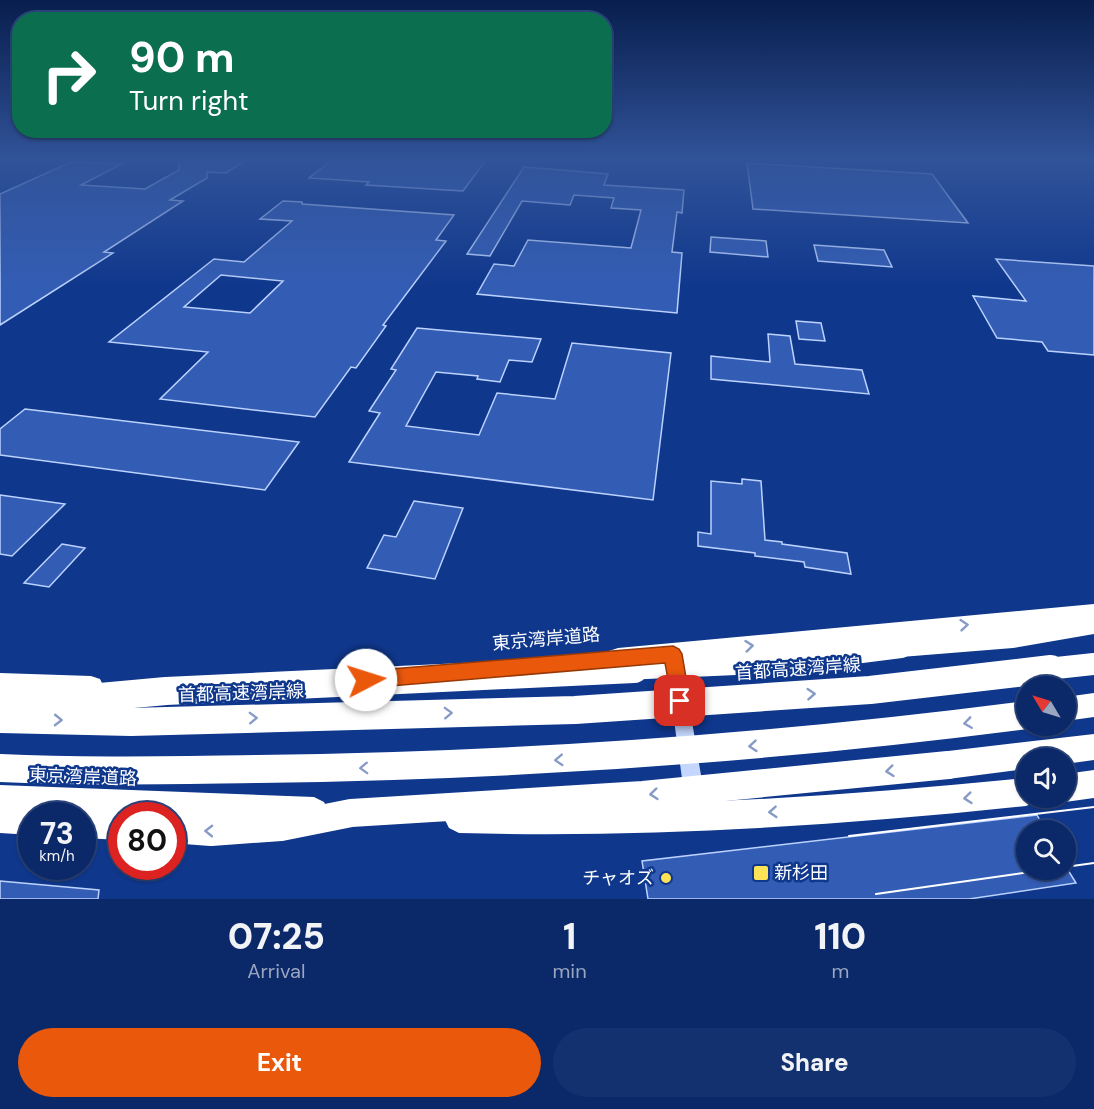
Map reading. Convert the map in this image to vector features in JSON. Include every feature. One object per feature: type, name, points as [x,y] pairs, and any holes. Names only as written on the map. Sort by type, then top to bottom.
[{"type":"highway","name":"東京湾岸道路","points":[[0,684],[224,692],[673,654],[1094,613]]},
{"type":"highway","points":[[0,706],[166,691],[783,662],[901,647],[1013,638],[1094,624]]},
{"type":"highway","name":"首都高速湾岸線","points":[[0,719],[131,722],[575,710],[870,690],[1094,664]]},
{"type":"highway","points":[[1076,707],[1094,705]]},
{"type":"highway","points":[[0,768],[358,769],[633,757],[897,732],[1016,716]]},
{"type":"highway","points":[[0,803],[345,814],[643,795],[948,765],[1094,747]]},
{"type":"highway","points":[[1076,786],[1094,784]]},
{"type":"highway","name":"東京湾岸道路","points":[[0,799],[494,819],[604,820],[698,817],[948,800],[1016,793]]},
{"type":"highway","points":[[186,830],[211,832],[281,827],[345,814]]},
{"type":"highway","points":[[0,818],[18,819]]},
{"type":"street","points":[[673,654],[698,817]]},
{"type":"building","points":[[0,202],[182,202],[104,252],[113,253],[0,325]]},
{"type":"building","points":[[282,202],[454,215],[436,240],[446,241],[383,325],[386,326],[356,368],[351,367],[315,417],[160,399],[208,352],[109,342],[214,259],[244,262],[292,221],[260,219]],"holes":[[[221,275],[283,281],[250,313],[184,307]]]},
{"type":"building","points":[[501,202],[521,202],[490,256],[467,254]]},
{"type":"building","points":[[533,202],[571,202],[570,205]]},
{"type":"building","points":[[613,202],[683,202],[682,213],[677,212],[672,252],[682,253],[677,313],[477,294],[494,264],[514,266],[528,240],[631,248],[641,210],[611,208]]},
{"type":"building","points":[[752,202],[953,202],[968,223],[753,209]]},
{"type":"building","points":[[711,237],[766,241],[768,257],[710,252]]},
{"type":"building","points":[[814,245],[884,250],[892,267],[818,261]]},
{"type":"building","points":[[996,259],[1094,266],[1094,355],[1048,351],[1042,342],[997,338],[973,296],[1026,301]]},
{"type":"building","points":[[796,321],[821,323],[825,341],[799,339]]},
{"type":"building","points":[[417,328],[541,339],[532,362],[509,360],[500,382],[477,379],[478,376],[436,372],[406,426],[479,435],[497,393],[555,399],[572,343],[671,353],[653,500],[349,462],[380,413],[369,411],[396,370],[391,369]]},
{"type":"building","points":[[768,334],[790,336],[795,364],[862,370],[869,394],[711,379],[711,356],[770,362]]},
{"type":"building","points":[[25,409],[299,442],[265,490],[0,455],[0,429]]},
{"type":"building","points":[[742,479],[761,481],[765,540],[847,553],[851,574],[805,567],[804,562],[755,556],[755,553],[698,546],[698,532],[711,534],[711,481],[742,484]]},
{"type":"building","points":[[0,495],[65,504],[12,556],[0,554]]},
{"type":"building","points":[[414,501],[463,508],[435,579],[367,568],[384,535],[396,537]]},
{"type":"building","points":[[62,544],[85,548],[49,587],[24,583]]},
{"type":"building","points":[[1037,815],[1040,820],[1016,820],[1016,880],[1074,880],[1076,883],[969,899],[648,899],[642,861]]},
{"type":"building","points":[[0,881],[99,890],[98,899],[0,899]]},
{"type":"tram line","points":[[849,836],[1094,807]]},
{"type":"tram line","points":[[1076,865],[1094,863]]},
{"type":"tram line","points":[[876,894],[1016,874]]},
{"type":"place","name":"新杉田","points":[[761,873]]},
{"type":"place","name":"チャオズ","points":[[666,878]]},
{"type":"route","points":[[366,680],[673,654],[680,701]]}]
